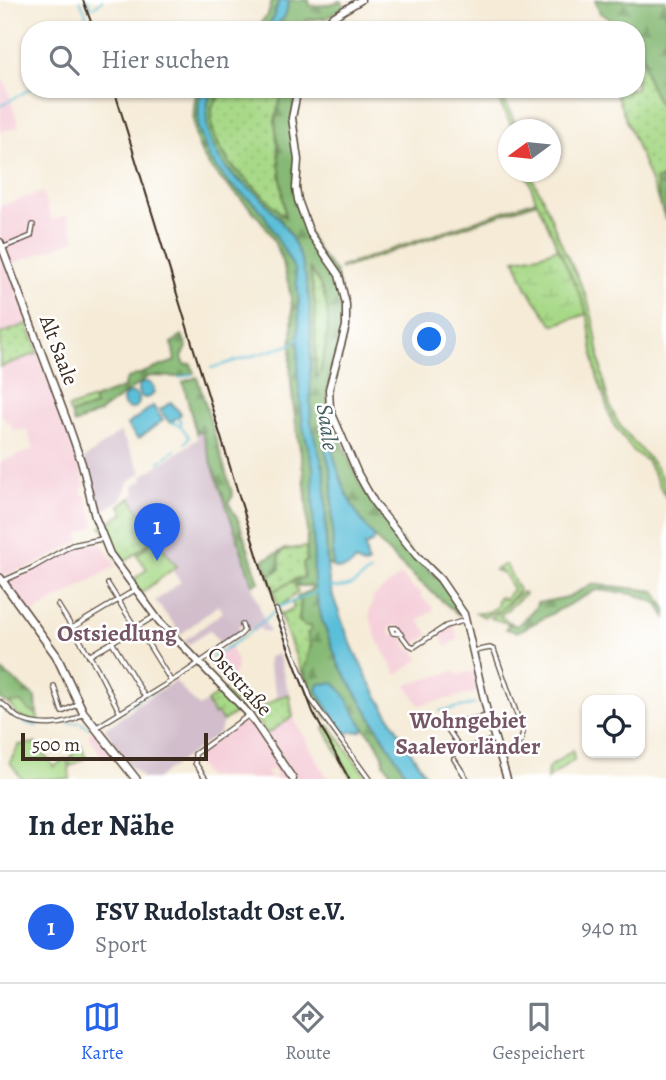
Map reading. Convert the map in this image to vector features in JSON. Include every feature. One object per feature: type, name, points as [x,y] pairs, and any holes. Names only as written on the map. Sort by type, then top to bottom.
[{"type":"main road","points":[[330,21],[360,0]]},
{"type":"main road","points":[[296,98],[292,123],[298,160],[298,200],[314,240],[339,275],[346,304],[346,326],[329,389],[330,409],[358,474],[375,503],[456,602],[466,620],[494,740],[507,779]]},
{"type":"main road","name":"Alt Saale","points":[[1,247],[82,464]]},
{"type":"main road","name":"Oststraße","points":[[82,464],[102,539],[114,561],[155,616],[249,714],[293,779]]},
{"type":"main road","points":[[4,580],[9,592],[56,655],[84,714],[136,779]]},
{"type":"street","name":"Alt Saale","points":[[1,247],[29,238],[33,234],[33,225]]},
{"type":"street","points":[[4,580],[32,568],[72,545],[102,539]]},
{"type":"street","points":[[108,584],[171,682]]},
{"type":"street","points":[[72,628],[135,590]]},
{"type":"street","points":[[58,605],[120,713]]},
{"type":"street","points":[[277,611],[311,699],[369,779]]},
{"type":"street","points":[[89,656],[155,616]]},
{"type":"street","points":[[401,635],[414,647],[446,626],[466,620]]},
{"type":"street","points":[[95,728],[171,682],[240,635],[244,631],[242,625]]},
{"type":"street","points":[[112,642],[145,697]]},
{"type":"street","points":[[472,652],[490,648],[494,650],[523,732],[521,741],[500,758]]},
{"type":"street","points":[[54,686],[62,712],[78,704]]},
{"type":"street","points":[[0,702],[18,717],[36,724],[70,721],[84,714]]},
{"type":"street","points":[[206,779],[195,763],[195,754],[249,714]]},
{"type":"street","points":[[488,716],[450,724],[447,728],[461,749],[494,740]]},
{"type":"street","points":[[454,759],[467,779]]},
{"type":"shaded area","points":[[0,76],[7,87],[19,127],[0,132]]},
{"type":"shaded area","points":[[42,192],[52,220],[67,215],[76,240],[11,264],[27,324],[0,334],[0,206]]},
{"type":"shaded area","points":[[38,353],[80,467],[85,487],[81,488],[83,495],[86,495],[95,526],[79,534],[80,540],[31,567],[23,570],[21,568],[3,576],[0,571],[0,462],[34,449],[27,430],[13,431],[11,423],[8,423],[0,412],[0,367]]},
{"type":"shaded area","points":[[202,431],[263,618],[270,632],[260,628],[253,632],[244,625],[238,626],[240,633],[221,645],[210,630],[188,645],[184,641],[223,612],[218,605],[180,635],[155,601],[181,582],[172,570],[177,566],[156,539],[164,534],[153,519],[146,523],[130,497],[135,494],[133,485],[143,480],[142,476],[197,439],[196,433]]},
{"type":"shaded area","points":[[120,432],[142,472],[128,482],[122,499],[99,513],[84,459]]},
{"type":"shaded area","points":[[101,542],[116,566],[28,616],[10,586],[10,580],[25,576],[77,546]]},
{"type":"shaded area","points":[[401,575],[415,590],[421,592],[421,596],[434,609],[419,620],[429,635],[414,645],[397,626],[389,628],[390,633],[402,637],[409,649],[414,650],[420,659],[397,675],[377,640],[369,614],[374,596]]},
{"type":"shaded area","points":[[454,625],[458,640],[450,643],[451,646],[445,646],[442,630]]},
{"type":"shaded area","points":[[230,647],[237,661],[236,672],[230,678],[233,682],[229,685],[208,663]]},
{"type":"shaded area","points":[[278,654],[289,694],[278,698],[268,665],[269,657]]},
{"type":"shaded area","points":[[475,670],[480,692],[419,705],[406,685],[455,671],[458,675]]},
{"type":"shaded area","points":[[175,681],[199,707],[207,702],[213,714],[217,713],[223,721],[220,732],[156,779],[144,779],[130,766],[105,729],[134,706]]},
{"type":"shaded area","points":[[293,717],[328,779],[297,779],[267,734]]},
{"type":"shaded area","points":[[249,718],[291,779],[272,779],[277,776],[273,768],[266,772],[271,779],[206,777],[196,762],[196,754]]},
{"type":"shaded area","points":[[94,729],[113,754],[102,757],[88,735]]},
{"type":"green space","points":[[272,0],[279,0],[273,19],[262,21],[268,15]]},
{"type":"green space","points":[[289,0],[309,0],[310,6],[341,1],[345,6],[327,18],[280,21],[285,16]]},
{"type":"green space","points":[[595,0],[666,0],[666,106],[660,106],[648,81],[645,68],[645,21],[610,21],[600,13]]},
{"type":"green space","points":[[645,68],[660,106],[666,106],[666,142],[663,145],[666,177],[657,180],[661,207],[618,98],[645,98]]},
{"type":"green space","points":[[196,98],[200,98],[198,128],[229,183],[265,216],[295,270],[299,301],[303,427],[313,466],[314,585],[322,620],[339,665],[409,779],[396,779],[384,763],[375,740],[334,683],[319,684],[317,690],[332,715],[327,718],[308,688],[310,685],[304,671],[311,646],[307,633],[312,630],[311,626],[299,621],[301,601],[297,600],[297,597],[311,590],[311,586],[295,586],[293,581],[304,577],[303,563],[307,561],[307,515],[291,382],[292,317],[287,279],[281,258],[267,229],[207,163],[197,143],[193,119]]},
{"type":"green space","points":[[208,98],[219,98],[212,107],[212,128],[217,142],[230,164],[285,217],[275,121],[281,98],[295,98],[293,190],[306,230],[336,273],[344,305],[344,325],[327,387],[328,409],[360,484],[380,515],[414,557],[438,578],[455,600],[459,615],[393,557],[353,510],[330,443],[324,445],[332,477],[333,567],[327,564],[325,478],[312,433],[302,264],[287,229],[215,154],[206,127]],"holes":[[[310,269],[324,294],[327,332],[320,373],[316,378],[315,303]]]},
{"type":"green space","points":[[219,98],[281,98],[275,121],[285,218],[230,164],[212,128],[212,106]]},
{"type":"green space","points":[[498,98],[503,98],[513,119],[508,119]]},
{"type":"green space","points":[[666,177],[666,221],[656,180]]},
{"type":"green space","points":[[530,182],[534,182],[544,201],[587,299],[595,328],[605,390],[616,419],[654,465],[664,486],[666,498],[647,461],[634,452],[612,422],[596,372],[588,318],[582,299],[537,202],[341,269],[340,267],[536,200]]},
{"type":"green space","points":[[558,248],[587,314],[553,325],[527,289],[515,259]]},
{"type":"green space","points":[[310,268],[324,294],[328,319],[320,373],[315,379],[315,303]]},
{"type":"green space","points":[[27,324],[38,353],[0,367],[0,334]]},
{"type":"green space","points":[[182,335],[187,347],[182,357],[185,365],[191,364],[194,373],[179,377],[149,376],[99,413],[74,424],[71,414],[95,406],[93,399],[125,387],[124,383],[128,378],[175,361],[172,343]]},
{"type":"green space","points":[[197,377],[233,496],[228,502],[239,522],[259,582],[252,584],[202,432],[196,433],[183,382]]},
{"type":"green space","points":[[93,399],[95,406],[71,414],[68,408]]},
{"type":"green space","points":[[131,498],[146,523],[153,519],[162,532],[121,565],[113,552],[115,548],[101,527],[124,513],[120,505]]},
{"type":"green space","points":[[156,539],[177,566],[141,593],[132,581],[147,569],[137,555]]},
{"type":"green space","points":[[306,547],[304,578],[295,579],[274,591],[269,575],[278,571],[279,556],[283,550]]},
{"type":"green space","points":[[283,550],[279,556],[280,569],[269,575],[263,560]]},
{"type":"green space","points":[[506,565],[519,590],[501,610],[484,617],[477,613],[494,609],[498,605],[497,600],[500,597],[505,599],[513,589],[503,573],[495,570]]},
{"type":"green space","points":[[293,581],[298,592],[278,608],[274,591]]},
{"type":"green space","points":[[593,584],[655,591],[666,609],[666,618],[657,603],[634,594],[596,590],[521,630],[516,632],[506,629],[509,624],[517,626],[537,603],[568,597]]},
{"type":"green space","points":[[523,592],[525,594],[500,616],[516,626],[491,618],[514,598]]},
{"type":"green space","points":[[301,600],[299,621],[306,626],[311,625],[312,630],[308,638],[310,655],[304,671],[310,686],[308,688],[279,612],[282,614],[294,608],[292,602]]},
{"type":"green space","points":[[0,670],[36,698],[37,714],[0,699]]},
{"type":"green space","points":[[223,690],[235,703],[233,706],[236,709],[239,706],[242,714],[237,712],[223,721],[217,713],[214,715],[207,702]]},
{"type":"green space","points":[[289,694],[293,717],[267,734],[252,713]]},
{"type":"green space","points":[[21,702],[28,710],[37,714],[39,723],[18,716],[10,703]]},
{"type":"green space","points":[[329,725],[368,779],[352,779],[324,728]]},
{"type":"green space","points":[[35,743],[54,767],[65,759],[69,765],[80,743],[86,757],[69,767],[70,779],[22,779],[10,762],[19,745]]},
{"type":"green space","points":[[573,750],[574,760],[547,779],[548,768]]},
{"type":"water","points":[[279,0],[289,0],[285,16],[280,21],[271,21]]},
{"type":"water","points":[[209,98],[207,124],[218,156],[233,176],[259,196],[275,214],[292,238],[300,256],[309,304],[311,419],[324,472],[327,560],[331,590],[348,638],[368,680],[428,779],[409,779],[339,665],[322,620],[314,585],[313,466],[303,427],[298,375],[299,301],[295,270],[265,216],[229,183],[210,159],[198,128],[199,100]]},
{"type":"water","points":[[143,382],[149,382],[154,390],[152,396],[143,398],[138,393],[138,387]]},
{"type":"water","points":[[128,393],[134,393],[139,401],[137,407],[128,409],[123,404],[123,398]]},
{"type":"water","points":[[171,402],[181,414],[170,423],[160,410]]},
{"type":"water","points":[[153,406],[163,420],[138,439],[127,425]]},
{"type":"water","points":[[330,443],[352,504],[375,538],[365,546],[368,564],[355,561],[346,568],[333,567],[332,477],[324,444]]},
{"type":"water","points":[[334,683],[342,691],[364,728],[361,731],[344,733],[317,691],[319,684]]},
{"type":"waterway","points":[[80,0],[85,11]]},
{"type":"waterway","points":[[88,0],[91,8]]},
{"type":"waterway","points":[[94,7],[102,0]]},
{"type":"waterway","points":[[85,11],[87,21]]},
{"type":"waterway","points":[[0,106],[21,94]]},
{"type":"waterway","points":[[211,368],[290,345],[299,338]]},
{"type":"waterway","points":[[179,378],[192,374]]},
{"type":"waterway","points":[[177,417],[181,425]]},
{"type":"waterway","points":[[171,422],[181,426],[189,437],[185,443]]},
{"type":"waterway","points":[[166,457],[175,450]]},
{"type":"waterway","points":[[159,462],[163,459]]},
{"type":"waterway","points":[[366,574],[371,572]]},
{"type":"waterway","points":[[329,586],[348,586],[365,575]]},
{"type":"waterway","points":[[213,657],[245,636],[281,606],[316,592]]},
{"type":"waterway","points":[[146,694],[154,690]]},
{"type":"waterway","points":[[121,710],[143,696]]},
{"type":"waterway","points":[[440,711],[475,704]]},
{"type":"waterway","points":[[0,705],[13,716]]},
{"type":"waterway","points":[[107,718],[118,712]]},
{"type":"waterway","points":[[23,722],[37,726]]},
{"type":"waterway","points":[[79,722],[89,728]]},
{"type":"waterway","points":[[68,723],[77,723]]},
{"type":"railway","points":[[83,0],[91,21]]},
{"type":"railway","points":[[117,98],[274,610],[313,712],[349,779]]},
{"type":"place","name":"FSV Rudolstadt Ost e.V.","points":[[157,561]]},
{"type":"district","name":"Ostsiedlung","points":[[117,633]]},
{"type":"district","name":"Wohngebiet Saalevorländer","points":[[468,733]]},
{"type":"water label","name":"Saale","points":[[328,427]]}]
